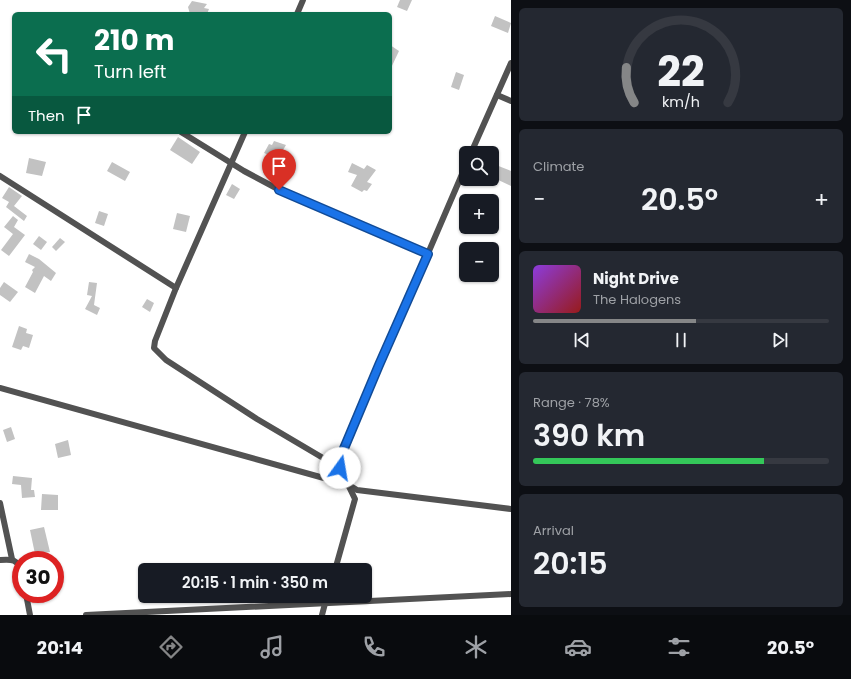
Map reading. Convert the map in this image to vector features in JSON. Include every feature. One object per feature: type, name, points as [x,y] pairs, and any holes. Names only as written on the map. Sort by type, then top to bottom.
[{"type":"street","points":[[298,12],[303,0]]},
{"type":"street","points":[[475,146],[511,63]]},
{"type":"street","points":[[497,95],[511,101]]},
{"type":"street","points":[[184,134],[231,164],[289,194],[428,254]]},
{"type":"street","points":[[244,134],[176,288],[155,341],[154,348],[158,353],[257,419],[340,468]]},
{"type":"street","points":[[0,176],[176,288]]},
{"type":"street","points":[[337,563],[355,499],[349,485],[343,477],[340,468],[340,458],[459,181]]},
{"type":"street","points":[[0,388],[349,485],[356,490],[511,508]]},
{"type":"street","points":[[0,503],[12,559],[0,560]]},
{"type":"street","points":[[372,601],[511,594]]},
{"type":"street","points":[[28,603],[30,615]]},
{"type":"street","points":[[86,615],[325,603],[322,615]]},
{"type":"building","points":[[400,0],[412,0],[407,11],[397,7]]},
{"type":"building","points":[[192,1],[207,4],[204,8],[209,9],[208,12],[189,12],[188,7]]},
{"type":"building","points":[[495,16],[511,23],[508,33],[491,26]]},
{"type":"building","points":[[392,46],[399,51],[392,66]]},
{"type":"building","points":[[456,72],[464,75],[459,90],[451,87]]},
{"type":"building","points":[[178,137],[200,152],[192,164],[170,150]]},
{"type":"building","points":[[274,141],[286,145],[276,162],[267,159],[269,155],[264,153],[269,144],[272,145]]},
{"type":"building","points":[[29,158],[46,162],[42,176],[26,173]]},
{"type":"building","points":[[112,162],[130,172],[125,181],[107,171]]},
{"type":"building","points":[[352,163],[364,169],[367,165],[376,170],[367,182],[372,184],[367,191],[364,190],[362,192],[351,186],[357,175],[348,172]]},
{"type":"building","points":[[499,166],[511,171],[511,186],[499,180]]},
{"type":"building","points":[[232,184],[240,189],[234,199],[226,195]]},
{"type":"building","points":[[9,187],[22,196],[14,206],[27,216],[24,221],[6,207],[9,202],[2,198]]},
{"type":"building","points":[[99,211],[108,214],[104,226],[95,223]]},
{"type":"building","points":[[177,213],[190,216],[186,232],[173,229]]},
{"type":"building","points":[[13,216],[18,220],[14,227],[25,235],[9,256],[1,250],[13,234],[4,227]]},
{"type":"building","points":[[39,236],[47,242],[41,250],[33,244]]},
{"type":"building","points":[[60,238],[65,242],[56,251],[52,247]]},
{"type":"building","points":[[29,254],[39,259],[56,273],[51,281],[44,276],[35,293],[25,287],[33,272],[32,270],[35,267],[25,262]]},
{"type":"building","points":[[4,282],[18,292],[10,302],[0,295],[0,288]]},
{"type":"building","points":[[89,282],[97,283],[94,305],[100,308],[97,315],[85,309],[92,296],[87,295]]},
{"type":"building","points":[[147,299],[154,303],[150,312],[142,307]]},
{"type":"building","points":[[19,326],[27,329],[26,333],[33,335],[29,348],[23,346],[21,350],[12,347]]},
{"type":"building","points":[[11,427],[15,439],[7,442],[3,430]]},
{"type":"building","points":[[68,440],[71,455],[58,458],[55,444]]},
{"type":"building","points":[[13,476],[32,478],[31,490],[34,490],[35,497],[22,498],[21,485],[12,484]]},
{"type":"building","points":[[42,494],[58,495],[58,510],[41,510]]},
{"type":"building","points":[[44,527],[50,551],[34,551],[30,530]]},
{"type":"route","points":[[279,190],[428,254],[340,458],[340,468]]}]
